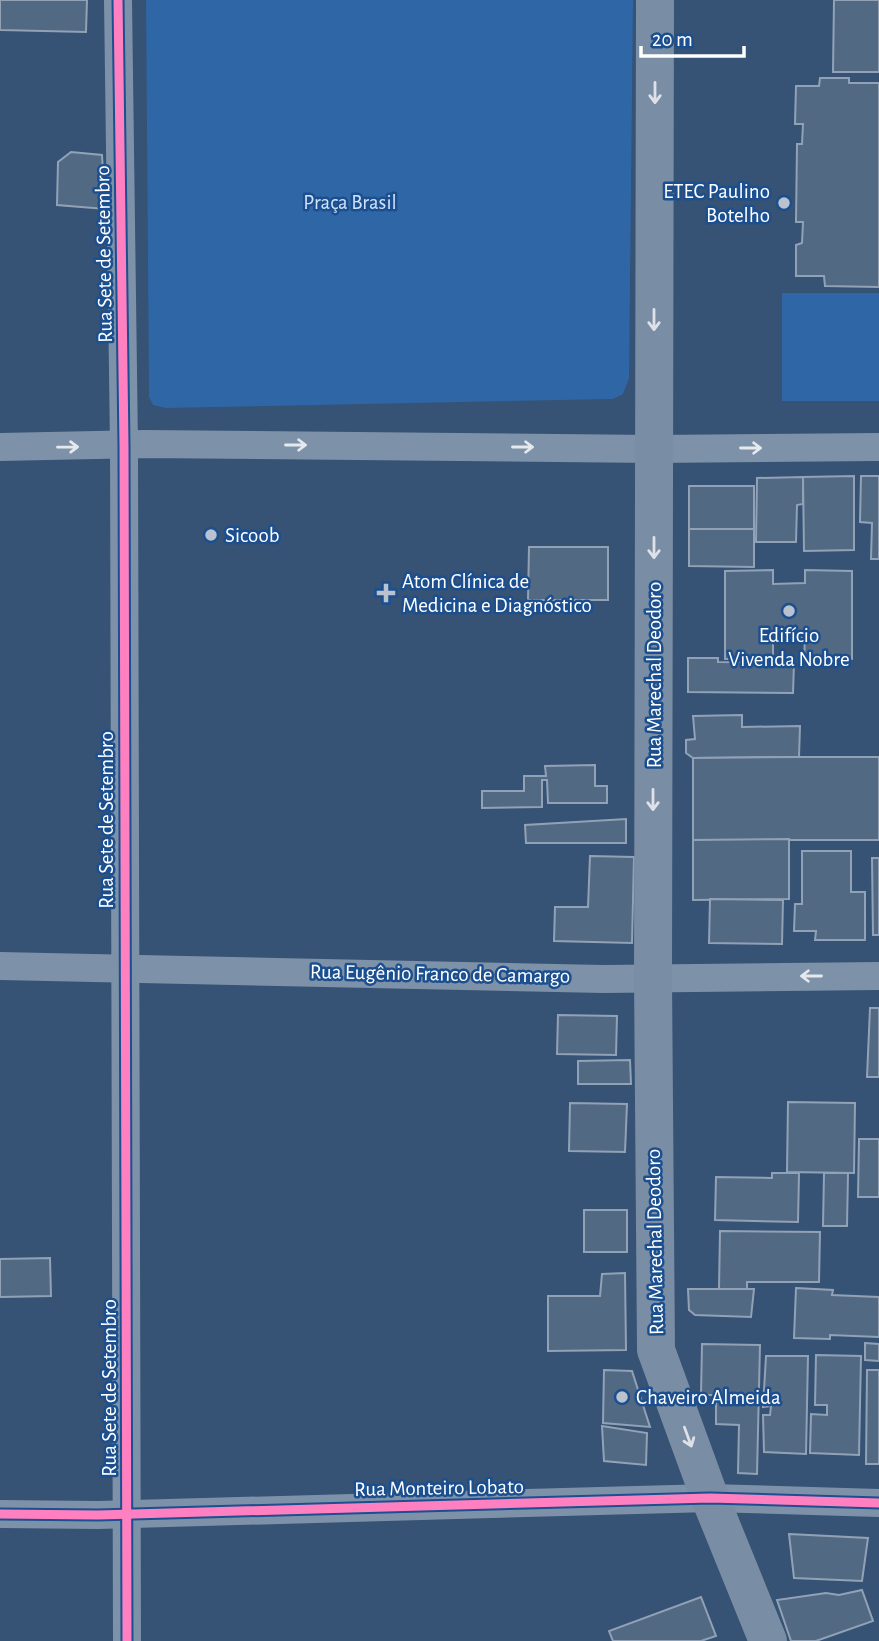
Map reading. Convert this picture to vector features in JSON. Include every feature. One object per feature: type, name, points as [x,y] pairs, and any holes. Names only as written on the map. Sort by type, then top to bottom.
[{"type":"main road","name":"Rua Marechal Deodoro","points":[[655,0],[653,979],[656,1350],[710,1499],[768,1641]]},
{"type":"street","name":"Rua Sete de Setembro","points":[[118,0],[124,446],[123,968],[127,1641]]},
{"type":"street","points":[[0,447],[879,447]]},
{"type":"street","name":"Rua Eugênio Franco de Camargo","points":[[0,966],[653,979],[879,976]]},
{"type":"street","name":"Rua Monteiro Lobato","points":[[0,1514],[710,1499],[879,1503]]},
{"type":"green space","name":"Praça Brasil","points":[[146,0],[633,0],[629,378],[623,394],[613,399],[166,408],[153,405],[149,397]]},
{"type":"green space","points":[[782,293],[879,293],[879,401],[782,401]]},
{"type":"building","points":[[0,0],[87,0],[86,32],[0,30]]},
{"type":"building","points":[[834,0],[879,0],[879,72],[833,72]]},
{"type":"building","points":[[820,78],[849,78],[849,83],[879,83],[879,287],[825,286],[824,276],[796,276],[796,245],[802,243],[803,222],[796,222],[797,144],[802,144],[803,124],[795,124],[796,86],[819,86]]},
{"type":"building","points":[[71,152],[102,155],[105,209],[57,205],[58,162]]},
{"type":"building","points":[[854,476],[854,550],[804,551],[803,477]]},
{"type":"building","points":[[861,476],[879,476],[879,559],[871,559],[872,523],[860,522]]},
{"type":"building","points":[[803,477],[803,504],[797,505],[796,542],[756,542],[757,478]]},
{"type":"building","points":[[689,486],[754,486],[754,529],[689,529]]},
{"type":"building","points":[[689,529],[754,529],[754,567],[689,566]]},
{"type":"building","points":[[529,547],[608,547],[608,600],[528,600]]},
{"type":"building","name":"Edifício Vivenda Nobre","points":[[773,570],[773,584],[805,583],[805,570],[852,571],[852,659],[804,659],[805,638],[773,639],[773,659],[725,659],[725,571]]},
{"type":"building","points":[[688,658],[718,658],[718,662],[794,663],[793,693],[688,692]]},
{"type":"building","points":[[742,715],[742,727],[800,726],[799,757],[693,758],[686,753],[686,740],[695,739],[693,716]]},
{"type":"building","points":[[879,757],[879,840],[693,840],[693,758]]},
{"type":"building","points":[[595,765],[595,786],[607,786],[607,803],[548,803],[547,780],[542,780],[542,807],[482,808],[482,791],[524,791],[524,776],[546,776],[545,766]]},
{"type":"building","points":[[626,819],[626,843],[526,843],[525,825]]},
{"type":"building","points":[[789,839],[789,899],[693,900],[693,840]]},
{"type":"building","points":[[802,851],[851,851],[851,892],[865,892],[865,940],[815,940],[816,931],[794,931],[795,904],[802,904]]},
{"type":"building","points":[[590,856],[634,857],[632,943],[554,941],[555,907],[588,907]]},
{"type":"building","points":[[872,858],[879,858],[879,935],[873,935]]},
{"type":"building","points":[[710,899],[783,900],[782,944],[709,943]]},
{"type":"building","points":[[870,1008],[879,1008],[879,1077],[867,1077]]},
{"type":"building","points":[[558,1015],[617,1016],[616,1055],[557,1054]]},
{"type":"building","points":[[630,1060],[631,1084],[578,1084],[578,1061]]},
{"type":"building","points":[[788,1102],[855,1103],[854,1173],[787,1172]]},
{"type":"building","points":[[570,1103],[627,1104],[625,1152],[569,1151]]},
{"type":"building","points":[[859,1139],[879,1139],[879,1197],[858,1197]]},
{"type":"building","points":[[772,1173],[799,1173],[798,1222],[715,1220],[716,1177],[772,1178]]},
{"type":"building","points":[[824,1173],[848,1173],[847,1226],[823,1226]]},
{"type":"building","points":[[584,1210],[627,1210],[627,1252],[584,1252]]},
{"type":"building","points":[[720,1231],[820,1232],[819,1282],[747,1282],[747,1289],[719,1289]]},
{"type":"building","points":[[50,1258],[51,1296],[0,1297],[0,1259]]},
{"type":"building","points":[[625,1273],[626,1350],[548,1351],[548,1296],[600,1296],[602,1274]]},
{"type":"building","points":[[796,1288],[833,1290],[832,1295],[879,1297],[879,1337],[830,1335],[830,1339],[794,1338]]},
{"type":"building","points":[[688,1289],[754,1289],[751,1317],[695,1315],[689,1310]]},
{"type":"building","points":[[865,1343],[879,1344],[879,1361],[865,1360]]},
{"type":"building","points":[[702,1344],[760,1345],[757,1474],[738,1473],[739,1425],[716,1424],[716,1395],[701,1395]]},
{"type":"building","points":[[816,1355],[861,1356],[859,1455],[810,1453],[811,1414],[827,1415],[827,1405],[815,1405]]},
{"type":"building","points":[[766,1356],[808,1356],[806,1454],[764,1452],[763,1415],[770,1415],[771,1406],[763,1407]]},
{"type":"building","name":"Chaveiro Almeida","points":[[604,1370],[632,1371],[650,1427],[603,1423]]},
{"type":"building","points":[[867,1370],[879,1370],[879,1464],[866,1464]]},
{"type":"building","points":[[602,1426],[647,1433],[646,1465],[604,1461]]},
{"type":"building","points":[[789,1534],[868,1538],[862,1581],[794,1578]]},
{"type":"building","points":[[862,1590],[873,1621],[816,1641],[791,1641],[777,1600],[826,1593],[839,1595]]},
{"type":"building","points":[[701,1597],[716,1636],[701,1641],[613,1641],[609,1631]]},
{"type":"cycle path","points":[[118,0],[124,446],[127,1641]]},
{"type":"cycle path","points":[[0,1514],[98,1515],[710,1498],[879,1503]]},
{"type":"place","name":"ETEC Paulino Botelho","points":[[784,203]]},
{"type":"place","name":"Sicoob","points":[[211,535]]},
{"type":"place","name":"Atom Clínica de Medicina e Diagnóstico","points":[[386,593]]},
{"type":"place","name":"Edifício Vivenda Nobre","points":[[789,611]]},
{"type":"place","name":"Chaveiro Almeida","points":[[622,1397]]}]
